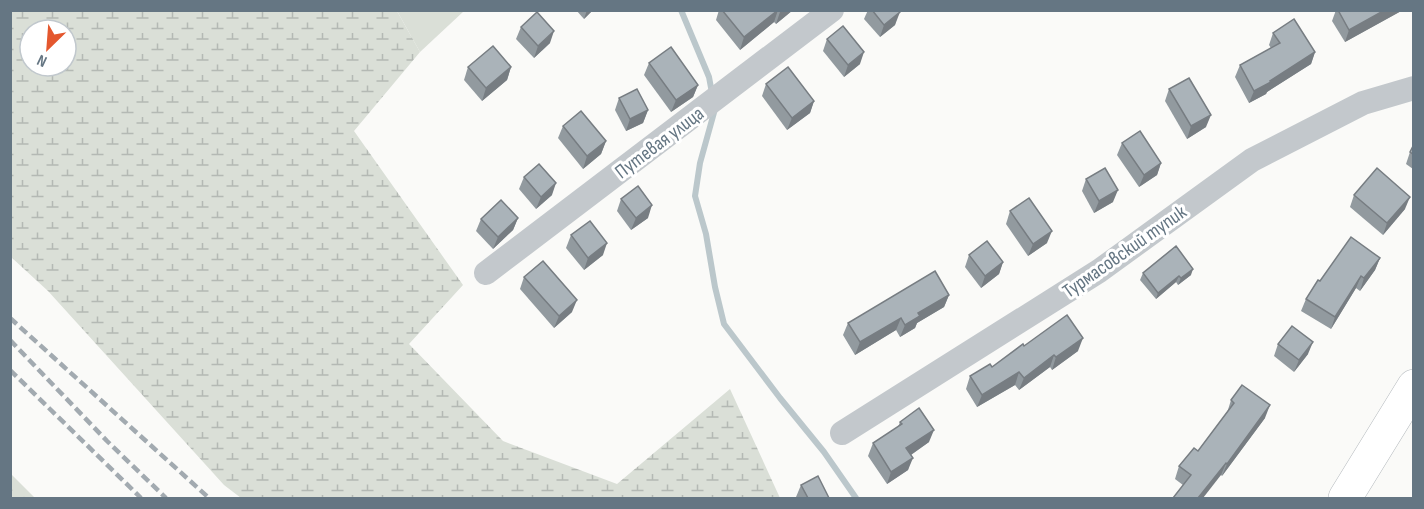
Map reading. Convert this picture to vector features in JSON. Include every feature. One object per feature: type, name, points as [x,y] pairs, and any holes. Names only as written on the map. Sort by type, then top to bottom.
[{"type":"main road","points":[[1345,498],[1413,386]]},
{"type":"street","name":"Путевая улица","points":[[486,273],[832,10]]},
{"type":"street","name":"Турмасовский тупик","points":[[842,433],[1100,271],[1252,160],[1363,103],[1413,88]]},
{"type":"green space","points":[[11,10],[397,11],[420,52],[354,131],[463,285],[409,344],[503,441],[617,484],[730,389],[780,498],[241,498],[224,485],[48,291],[11,257]]},
{"type":"green space","points":[[397,11],[464,11],[420,52]]},
{"type":"green space","points":[[11,474],[35,498],[11,498]]},
{"type":"building","points":[[722,10],[778,10],[744,37]]},
{"type":"building","points":[[872,10],[898,10],[900,12],[884,25]]},
{"type":"building","points":[[1338,10],[1385,10],[1349,30]]},
{"type":"building","points":[[537,12],[554,31],[538,46],[521,27]]},
{"type":"building","points":[[1294,19],[1315,52],[1254,91],[1240,65],[1280,43],[1273,33]]},
{"type":"building","points":[[843,26],[864,52],[848,65],[827,39]]},
{"type":"building","points":[[493,46],[511,67],[486,88],[468,67]]},
{"type":"building","points":[[671,47],[698,85],[676,100],[649,63]]},
{"type":"building","points":[[788,67],[814,101],[792,118],[766,84]]},
{"type":"building","points":[[1189,78],[1211,115],[1191,126],[1169,89]]},
{"type":"building","points":[[637,89],[648,110],[630,119],[619,98]]},
{"type":"building","points":[[581,111],[606,141],[587,156],[563,126]]},
{"type":"building","points":[[1140,131],[1161,163],[1144,175],[1122,143]]},
{"type":"building","points":[[539,164],[556,183],[541,197],[524,177]]},
{"type":"building","points":[[1105,168],[1118,190],[1099,201],[1086,179]]},
{"type":"building","points":[[1377,168],[1410,197],[1387,223],[1354,195]]},
{"type":"building","points":[[638,186],[652,205],[636,218],[621,199]]},
{"type":"building","points":[[1029,198],[1052,231],[1033,244],[1010,211]]},
{"type":"building","points":[[501,200],[518,218],[498,237],[481,219]]},
{"type":"building","points":[[590,221],[607,243],[588,258],[571,235]]},
{"type":"building","points":[[1351,237],[1380,258],[1364,278],[1361,276],[1335,317],[1306,299]]},
{"type":"building","points":[[987,241],[1003,262],[985,276],[969,255]]},
{"type":"building","points":[[1176,246],[1193,269],[1181,278],[1179,276],[1158,293],[1143,273]]},
{"type":"building","points":[[543,261],[577,300],[559,316],[524,277]]},
{"type":"building","points":[[935,271],[949,295],[918,313],[920,316],[905,325],[901,318],[860,342],[848,323]]},
{"type":"building","points":[[1067,315],[1083,338],[1056,357],[1054,355],[1024,378],[1019,372],[982,395],[970,376],[990,364],[992,367]]},
{"type":"building","points":[[1292,326],[1313,342],[1299,360],[1278,344]]},
{"type":"building","points":[[1242,385],[1270,405],[1227,464],[1198,498],[1173,498],[1191,475],[1179,466],[1194,448],[1198,451],[1234,403],[1231,400]]},
{"type":"building","points":[[919,408],[934,430],[906,448],[913,458],[891,472],[873,443],[902,424],[900,422]]},
{"type":"building","points":[[818,476],[829,498],[808,498],[801,485]]},
{"type":"waterway","points":[[681,10],[709,77],[712,93]]},
{"type":"waterway","points":[[715,109],[700,163],[695,196],[706,234],[724,324],[824,452],[856,498]]},
{"type":"railway","points":[[10,318],[209,498]]},
{"type":"railway","points":[[10,340],[107,441],[166,498]]},
{"type":"railway","points":[[10,370],[141,498]]}]
